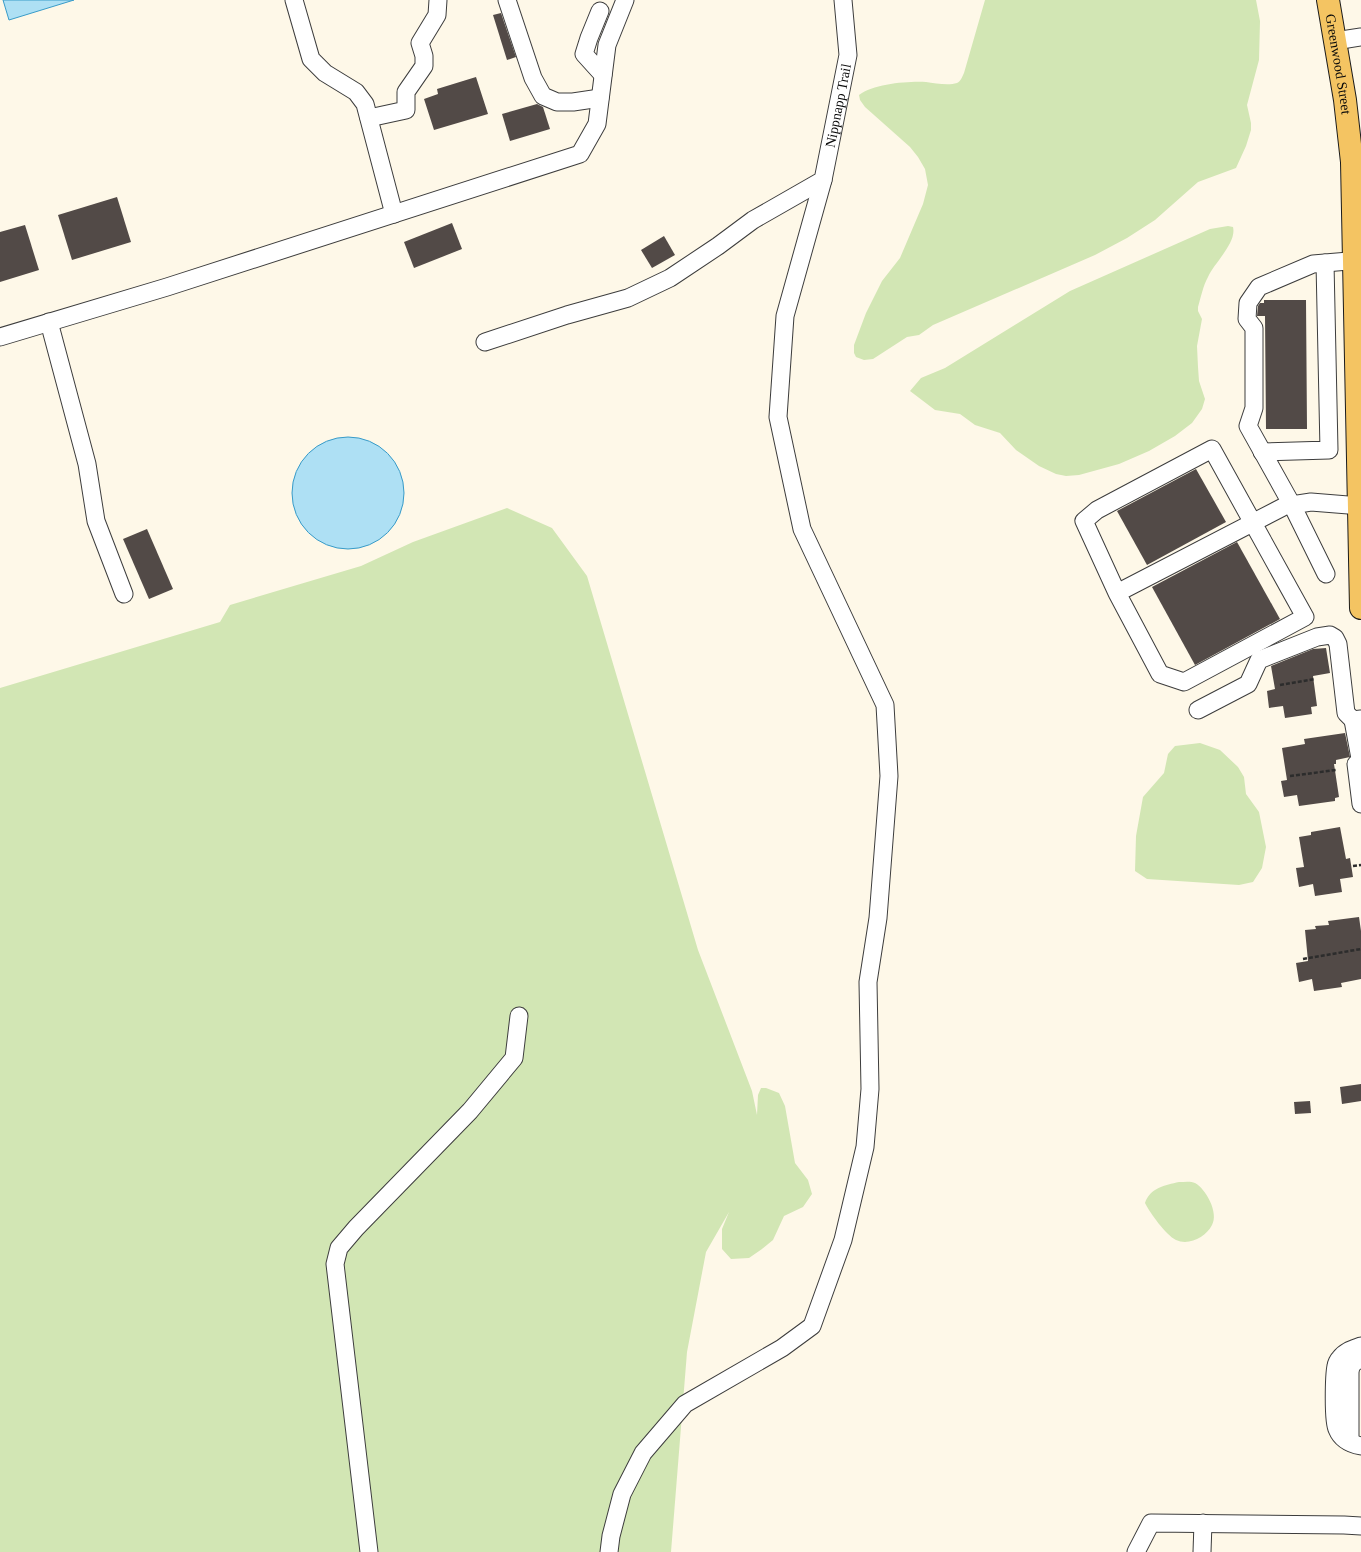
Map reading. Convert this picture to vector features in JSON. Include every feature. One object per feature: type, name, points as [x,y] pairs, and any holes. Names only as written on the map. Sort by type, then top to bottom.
[{"type":"main road","name":"Greenwood Street","points":[[1328,0],[1343,88],[1351,147],[1358,260],[1361,608]]},
{"type":"lane","points":[[294,0],[311,59],[325,74],[356,92],[365,104],[394,214]]},
{"type":"lane","points":[[369,118],[406,110],[406,92],[424,66],[424,56],[420,43],[437,15],[438,0]]},
{"type":"lane","points":[[507,0],[533,78],[543,96],[557,102],[573,102],[600,98]]},
{"type":"lane","points":[[0,337],[167,287],[580,154],[597,124],[606,45],[625,0]]},
{"type":"lane","name":"Nippnapp Trail","points":[[609,1552],[611,1536],[622,1494],[643,1453],[685,1404],[782,1348],[812,1326],[843,1240],[865,1147],[870,1088],[868,982],[878,918],[889,776],[885,705],[802,529],[778,417],[785,316],[823,180],[848,54],[843,0]]},
{"type":"lane","points":[[600,11],[588,38],[584,54],[603,75]]},
{"type":"lane","points":[[1335,41],[1361,37]]},
{"type":"lane","points":[[485,342],[567,315],[628,298],[670,278],[718,246],[752,220],[823,180]]},
{"type":"lane","points":[[1326,574],[1292,505],[1248,426],[1254,408],[1254,328],[1247,319],[1248,303],[1259,287],[1313,264],[1358,260]]},
{"type":"lane","points":[[1262,452],[1329,450],[1325,263]]},
{"type":"lane","points":[[48,322],[87,464],[96,521],[124,594]]},
{"type":"lane","points":[[1212,449],[1305,617],[1184,682],[1160,674],[1117,592],[1084,521],[1097,510],[1212,449]]},
{"type":"lane","points":[[1117,592],[1285,506],[1311,502],[1360,506]]},
{"type":"lane","points":[[1198,710],[1248,684],[1259,660],[1317,637],[1330,635],[1335,638],[1338,644],[1346,713],[1357,719],[1361,764],[1356,764],[1361,804]]},
{"type":"lane","points":[[369,1552],[335,1264],[339,1248],[356,1228],[470,1110],[514,1058],[519,1016]]},
{"type":"lane","points":[[1352,1442],[1336,1427],[1336,1366],[1339,1358],[1349,1350],[1361,1346]]},
{"type":"lane","points":[[1352,1442],[1342,1369],[1348,1359],[1354,1354],[1361,1353]]},
{"type":"lane","points":[[1352,1442],[1350,1372],[1351,1366],[1355,1361],[1361,1359]]},
{"type":"lane","points":[[1352,1442],[1356,1369],[1361,1366]]},
{"type":"lane","points":[[1136,1552],[1151,1523],[1356,1525]]},
{"type":"lane","points":[[1202,1552],[1203,1523]]},
{"type":"path","points":[[1280,684],[1315,679]]},
{"type":"path","points":[[1290,776],[1336,770]]},
{"type":"path","points":[[1353,866],[1361,865]]},
{"type":"path","points":[[1302,959],[1361,950]]},
{"type":"green space","points":[[985,0],[1256,0],[1260,21],[1259,60],[1247,105],[1251,130],[1246,146],[1236,168],[1198,182],[1155,220],[1127,238],[1095,255],[933,325],[919,335],[907,337],[873,359],[864,360],[856,357],[854,353],[854,345],[866,313],[882,281],[900,258],[923,204],[928,185],[925,169],[918,157],[910,147],[865,107],[860,100],[859,95],[873,88],[900,83],[957,83],[964,73]]},
{"type":"green space","points":[[1228,226],[1233,227],[1232,240],[1206,280],[1198,307],[1198,311],[1202,319],[1197,346],[1199,381],[1205,399],[1202,409],[1192,423],[1175,436],[1149,451],[1119,464],[1079,475],[1066,476],[1056,474],[1039,466],[1016,450],[1000,433],[975,425],[960,414],[935,410],[910,391],[921,378],[945,368],[1070,291],[1210,229]]},
{"type":"green space","points":[[507,508],[552,528],[587,576],[698,950],[752,1091],[757,1115],[758,1095],[761,1088],[766,1088],[779,1093],[785,1106],[795,1163],[808,1180],[812,1194],[803,1207],[784,1216],[773,1240],[749,1258],[731,1259],[722,1249],[722,1229],[729,1212],[706,1252],[687,1352],[671,1552],[0,1552],[0,688],[220,622],[230,605],[361,566],[413,542]]},
{"type":"green space","points":[[1200,743],[1220,750],[1238,767],[1244,777],[1246,794],[1259,812],[1266,847],[1262,868],[1253,882],[1239,885],[1147,879],[1135,871],[1136,836],[1143,797],[1164,773],[1168,754],[1175,746]]},
{"type":"green space","points":[[1179,1182],[1192,1182],[1199,1186],[1207,1196],[1213,1208],[1214,1220],[1212,1225],[1201,1237],[1192,1241],[1181,1242],[1168,1234],[1145,1203],[1150,1194],[1154,1191],[1163,1186]]},
{"type":"water","points":[[3,0],[74,0],[9,20]]},
{"type":"water","points":[[348,437],[359,438],[369,442],[379,447],[387,454],[394,462],[399,472],[403,482],[403,504],[399,514],[394,524],[387,532],[379,539],[369,544],[359,548],[348,549],[337,548],[327,544],[317,539],[309,532],[302,524],[297,514],[293,504],[292,493],[293,482],[297,472],[302,462],[309,454],[317,447],[327,442],[337,438]]},
{"type":"building","points":[[501,13],[516,57],[507,60],[493,15]]},
{"type":"building","points":[[476,77],[488,114],[434,130],[424,99],[438,94],[437,89]]},
{"type":"building","points":[[537,104],[543,107],[550,129],[510,141],[502,114]]},
{"type":"building","points":[[117,197],[131,242],[72,260],[58,215]]},
{"type":"building","points":[[452,223],[462,249],[414,268],[404,242]]},
{"type":"building","points":[[25,225],[39,270],[0,282],[0,232]]},
{"type":"building","points":[[664,236],[675,255],[652,268],[641,250]]},
{"type":"building","points":[[1264,300],[1306,300],[1307,429],[1266,429],[1265,316],[1257,316],[1258,306],[1260,303],[1264,303]]},
{"type":"building","points":[[1196,469],[1226,522],[1147,565],[1117,511]]},
{"type":"building","points":[[147,529],[173,589],[149,599],[123,539]]},
{"type":"building","points":[[1237,542],[1280,619],[1195,665],[1152,587]]},
{"type":"building","points":[[1326,648],[1330,673],[1313,676],[1317,706],[1311,707],[1312,714],[1285,718],[1283,706],[1269,708],[1267,691],[1275,689],[1271,666],[1313,649]]},
{"type":"building","points":[[1345,733],[1350,757],[1336,760],[1336,764],[1334,764],[1339,797],[1335,798],[1335,801],[1299,806],[1297,795],[1284,797],[1281,781],[1287,780],[1282,748],[1305,744],[1304,739]]},
{"type":"building","points":[[1340,827],[1346,859],[1350,858],[1353,877],[1340,879],[1342,892],[1315,896],[1313,884],[1299,887],[1296,868],[1304,867],[1299,837],[1311,835],[1311,832]]},
{"type":"building","points":[[1359,917],[1361,931],[1361,979],[1341,983],[1342,987],[1314,991],[1312,979],[1299,982],[1296,963],[1308,961],[1305,930],[1316,929],[1315,926],[1329,925],[1328,921]]},
{"type":"building","points":[[1361,1084],[1361,1101],[1342,1104],[1340,1087]]},
{"type":"building","points":[[1310,1101],[1311,1113],[1295,1114],[1294,1102]]}]
